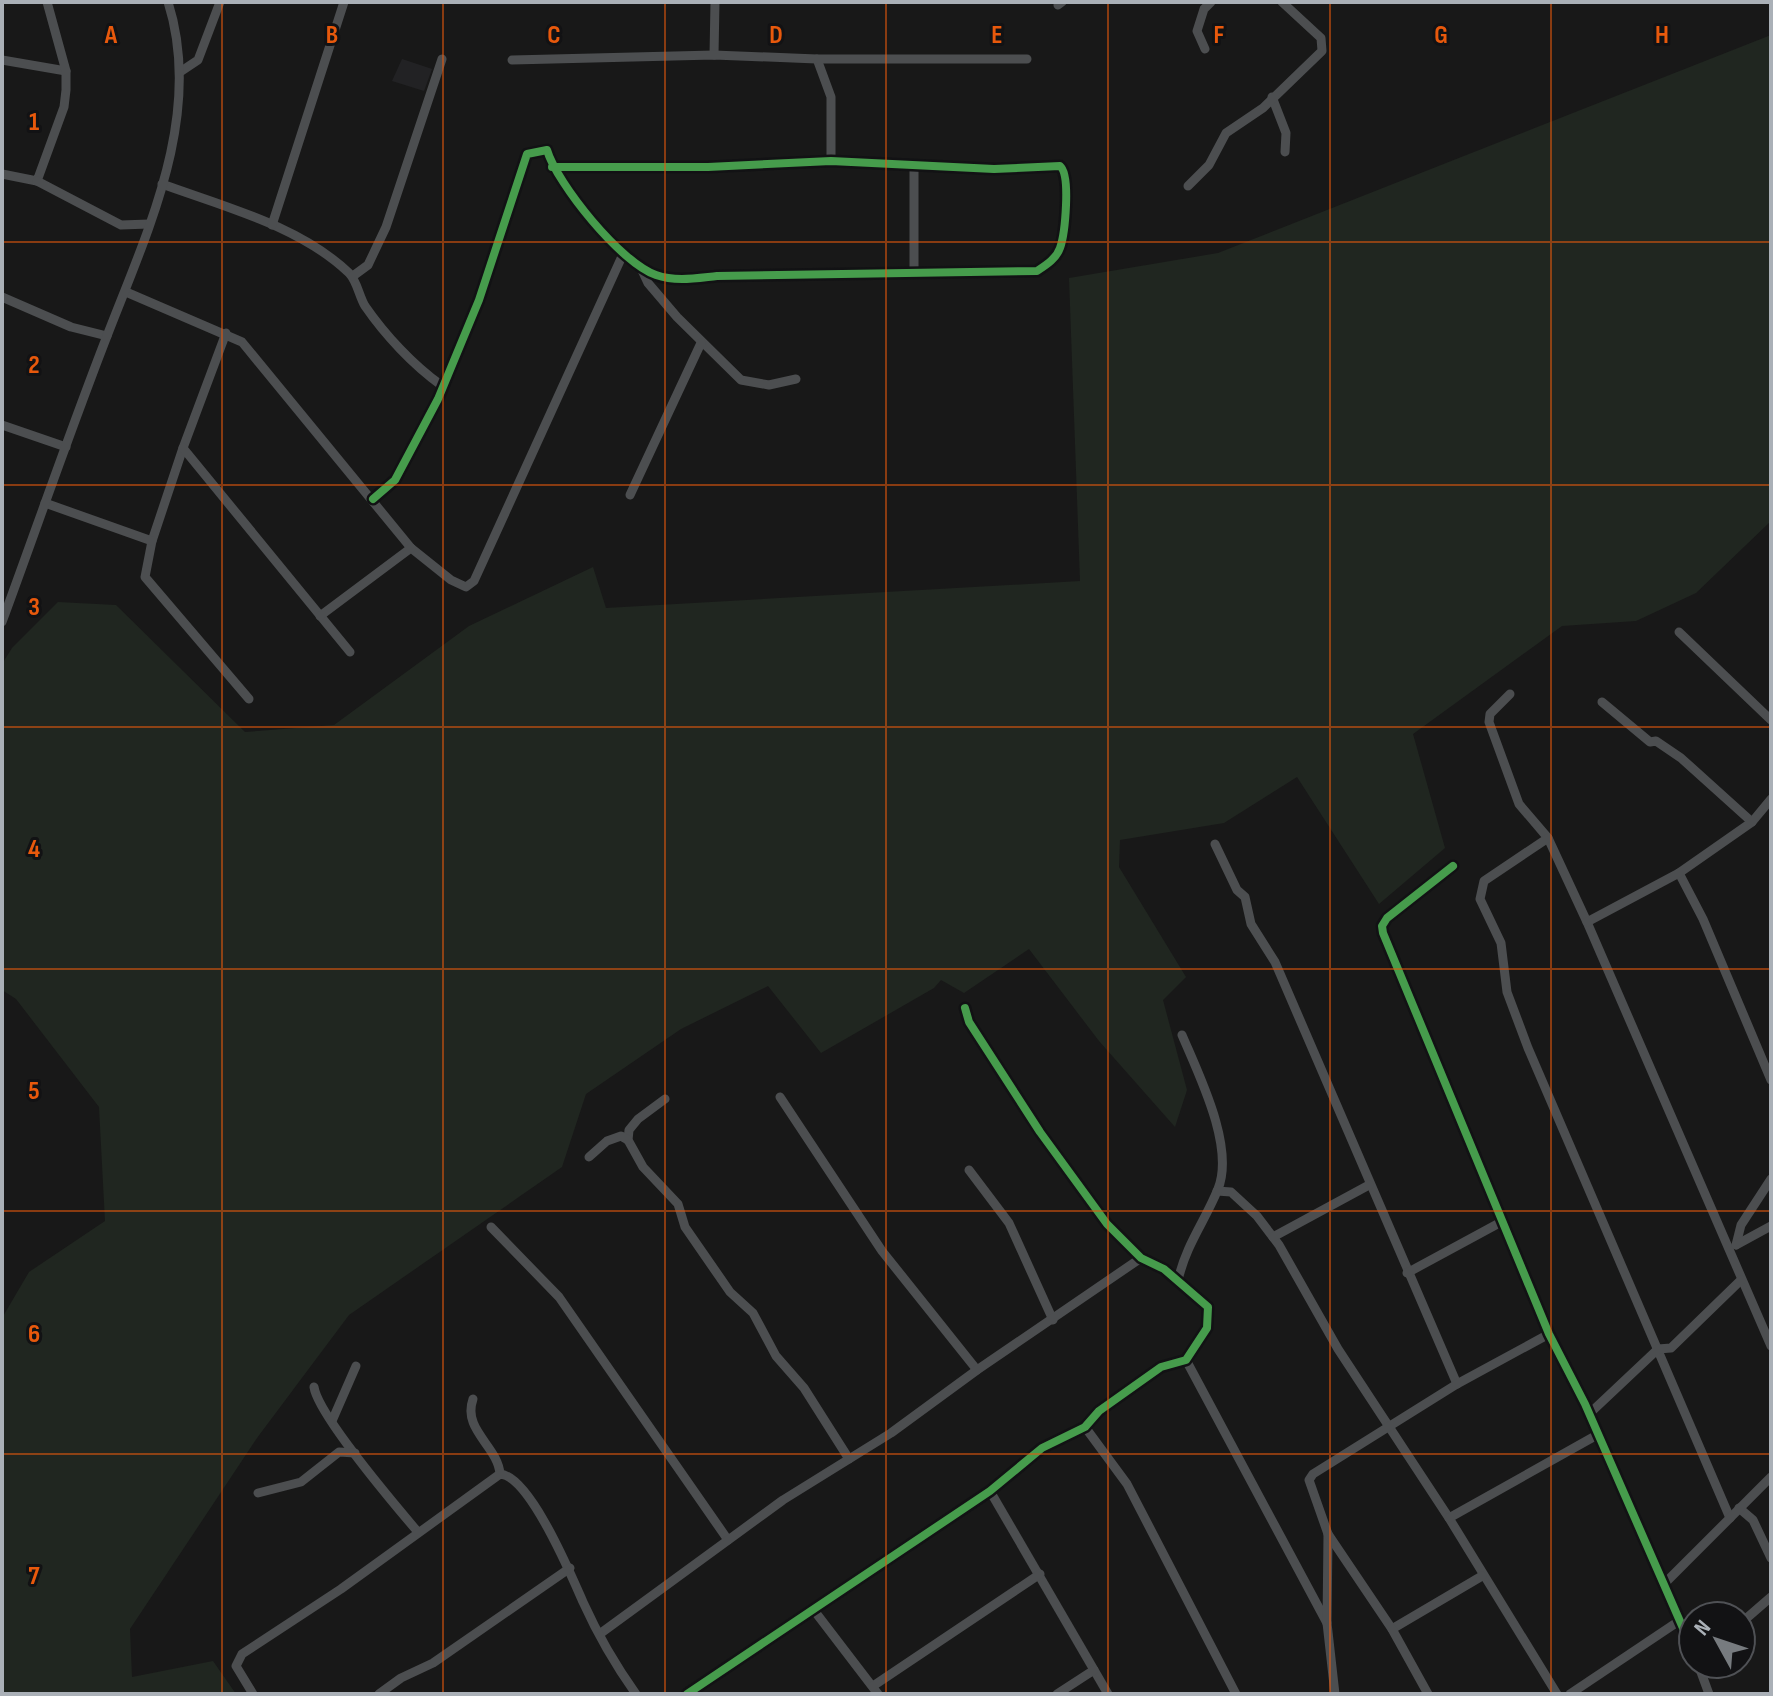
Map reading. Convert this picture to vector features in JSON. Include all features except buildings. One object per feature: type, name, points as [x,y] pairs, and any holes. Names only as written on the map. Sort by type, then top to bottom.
[{"type":"street","points":[[37,181],[64,107],[66,71],[47,2]]},
{"type":"street","points":[[2,622],[126,292],[162,184],[173,141],[180,72],[168,2]]},
{"type":"street","points":[[180,72],[198,60],[220,2]]},
{"type":"street","points":[[272,225],[344,2]]},
{"type":"street","points":[[714,55],[715,2]]},
{"type":"street","points":[[1205,49],[1197,31],[1204,9],[1211,2]]},
{"type":"street","points":[[1188,186],[1209,165],[1219,140],[1263,108],[1312,62],[1322,47],[1321,38],[1282,2]]},
{"type":"street","points":[[512,60],[714,55],[817,59],[1027,59]]},
{"type":"street","points":[[353,276],[368,265],[386,227],[442,59]]},
{"type":"street","points":[[817,59],[831,97],[831,161]]},
{"type":"street","points":[[2,60],[66,71]]},
{"type":"street","points":[[1272,97],[1286,133],[1285,152]]},
{"type":"street","points":[[373,499],[385,491],[401,471],[438,399],[441,385],[479,300],[527,154],[547,150],[552,167],[641,268],[648,283],[701,343],[712,348],[747,383],[769,385],[796,379]]},
{"type":"street","points":[[552,167],[708,167],[831,161],[994,169],[1060,166],[1067,174],[1061,247],[1050,262],[1037,271],[681,279],[641,268]]},
{"type":"street","points":[[914,165],[914,274]]},
{"type":"street","points":[[2,174],[37,181],[121,225],[149,224]]},
{"type":"street","points":[[162,184],[272,225],[353,276],[366,307],[416,367],[441,385]]},
{"type":"street","points":[[126,292],[226,333],[249,349],[411,548],[461,586],[474,581],[624,252]]},
{"type":"street","points":[[2,297],[71,327],[107,336]]},
{"type":"street","points":[[226,333],[152,541],[145,577],[249,699]]},
{"type":"street","points":[[630,495],[701,343]]},
{"type":"street","points":[[2,425],[66,447]]},
{"type":"street","points":[[183,448],[350,652]]},
{"type":"street","points":[[45,503],[152,541]]},
{"type":"street","points":[[320,616],[411,548]]},
{"type":"street","points":[[1679,632],[1771,720]]},
{"type":"street","points":[[1510,694],[1490,714],[1490,728],[1519,804],[1548,838],[1732,1249],[1741,1280],[1771,1346]]},
{"type":"street","points":[[1602,702],[1650,742],[1656,741],[1681,758],[1752,822]]},
{"type":"street","points":[[1587,922],[1679,873],[1752,822],[1771,799]]},
{"type":"street","points":[[1548,838],[1484,881],[1479,895],[1501,943],[1507,992],[1528,1048],[1730,1518]]},
{"type":"street","points":[[1215,844],[1237,890],[1245,897],[1251,924],[1275,962],[1457,1384]]},
{"type":"street","points":[[1453,866],[1387,918],[1382,926],[1383,933],[1549,1334],[1589,1414],[1677,1616]]},
{"type":"street","points":[[1679,873],[1703,919],[1771,1080]]},
{"type":"street","points":[[687,1694],[990,1491],[1042,1448],[1085,1427],[1099,1411],[1161,1367],[1186,1360],[1209,1319],[1208,1307],[1178,1280],[1141,1258],[1107,1224],[1059,1161],[969,1022],[965,1008]]},
{"type":"street","points":[[1178,1280],[1186,1249],[1217,1191],[1224,1144],[1182,1035]]},
{"type":"street","points":[[780,1097],[882,1251],[977,1370]]},
{"type":"street","points":[[628,1140],[629,1130],[638,1119],[665,1099]]},
{"type":"street","points":[[589,1157],[615,1137],[628,1140],[643,1167],[678,1204],[685,1227],[730,1292],[753,1313],[776,1356],[804,1388],[849,1459]]},
{"type":"street","points":[[969,1170],[1009,1223],[1053,1320]]},
{"type":"street","points":[[1732,1249],[1741,1225],[1771,1179]]},
{"type":"street","points":[[1273,1237],[1369,1185]]},
{"type":"street","points":[[1217,1191],[1231,1192],[1241,1200],[1273,1237],[1304,1285],[1338,1349],[1449,1518],[1557,1694]]},
{"type":"street","points":[[1407,1273],[1503,1221]]},
{"type":"street","points":[[1732,1249],[1771,1226]]},
{"type":"street","points":[[491,1227],[559,1297],[728,1540]]},
{"type":"street","points":[[601,1633],[728,1540],[891,1433],[1141,1258]]},
{"type":"street","points":[[1589,1414],[1658,1349],[1671,1348],[1741,1280]]},
{"type":"street","points":[[1428,1694],[1392,1629],[1328,1534],[1309,1480],[1313,1474],[1457,1384],[1549,1334]]},
{"type":"street","points":[[1186,1360],[1327,1623]]},
{"type":"street","points":[[332,1421],[356,1366]]},
{"type":"street","points":[[314,1387],[315,1396],[332,1421],[417,1531]]},
{"type":"street","points":[[473,1399],[470,1418],[498,1464],[500,1474]]},
{"type":"street","points":[[1085,1427],[1127,1484],[1236,1694]]},
{"type":"street","points":[[1449,1518],[1597,1435]]},
{"type":"street","points":[[258,1493],[301,1482],[339,1452],[355,1453]]},
{"type":"street","points":[[253,1694],[238,1670],[239,1657],[341,1589],[417,1531],[500,1474]]},
{"type":"street","points":[[500,1474],[511,1478],[544,1520],[601,1633],[636,1694]]},
{"type":"street","points":[[1665,1583],[1771,1477]]},
{"type":"street","points":[[990,1491],[1108,1694]]},
{"type":"street","points":[[1739,1508],[1753,1520],[1771,1558]]},
{"type":"street","points":[[1328,1534],[1327,1623],[1335,1694]]},
{"type":"street","points":[[379,1694],[401,1678],[433,1663],[570,1568]]},
{"type":"street","points":[[813,1609],[875,1690],[1040,1574]]},
{"type":"street","points":[[1392,1629],[1482,1576]]},
{"type":"street","points":[[1570,1694],[1677,1622]]},
{"type":"street","points":[[1057,1694],[1094,1670]]},
{"type":"shaded area","points":[[1771,35],[1771,521],[1696,593],[1636,621],[1562,626],[1413,734],[1445,848],[1379,904],[1297,777],[1224,823],[1120,840],[1119,867],[1186,977],[1163,1000],[1187,1090],[1175,1127],[1099,1041],[1029,949],[964,993],[941,980],[934,988],[821,1053],[768,986],[681,1029],[586,1094],[562,1167],[349,1315],[257,1438],[130,1629],[132,1677],[213,1661],[236,1694],[2,1694],[2,1318],[29,1272],[105,1221],[99,1107],[16,999],[2,990],[2,664],[12,648],[58,602],[116,605],[245,732],[334,725],[469,626],[593,567],[606,608],[1080,581],[1069,278],[1218,253]]},
{"type":"shaded area","points":[[402,59],[432,69],[424,91],[392,81]]},
{"type":"cycle path","points":[[373,499],[395,480],[438,399],[479,300],[527,154],[547,150],[553,165],[563,182],[609,239],[642,268],[671,278],[1037,271],[1058,252],[1065,218],[1065,181],[1060,166],[994,169],[831,161],[708,167],[552,167]]},
{"type":"cycle path","points":[[1453,866],[1387,918],[1382,926],[1383,933],[1549,1334],[1585,1404],[1677,1614]]},
{"type":"cycle path","points":[[687,1694],[990,1491],[1042,1448],[1085,1427],[1099,1411],[1161,1367],[1186,1360],[1207,1328],[1208,1307],[1164,1269],[1141,1258],[1107,1224],[1040,1132],[969,1022],[965,1008]]}]
